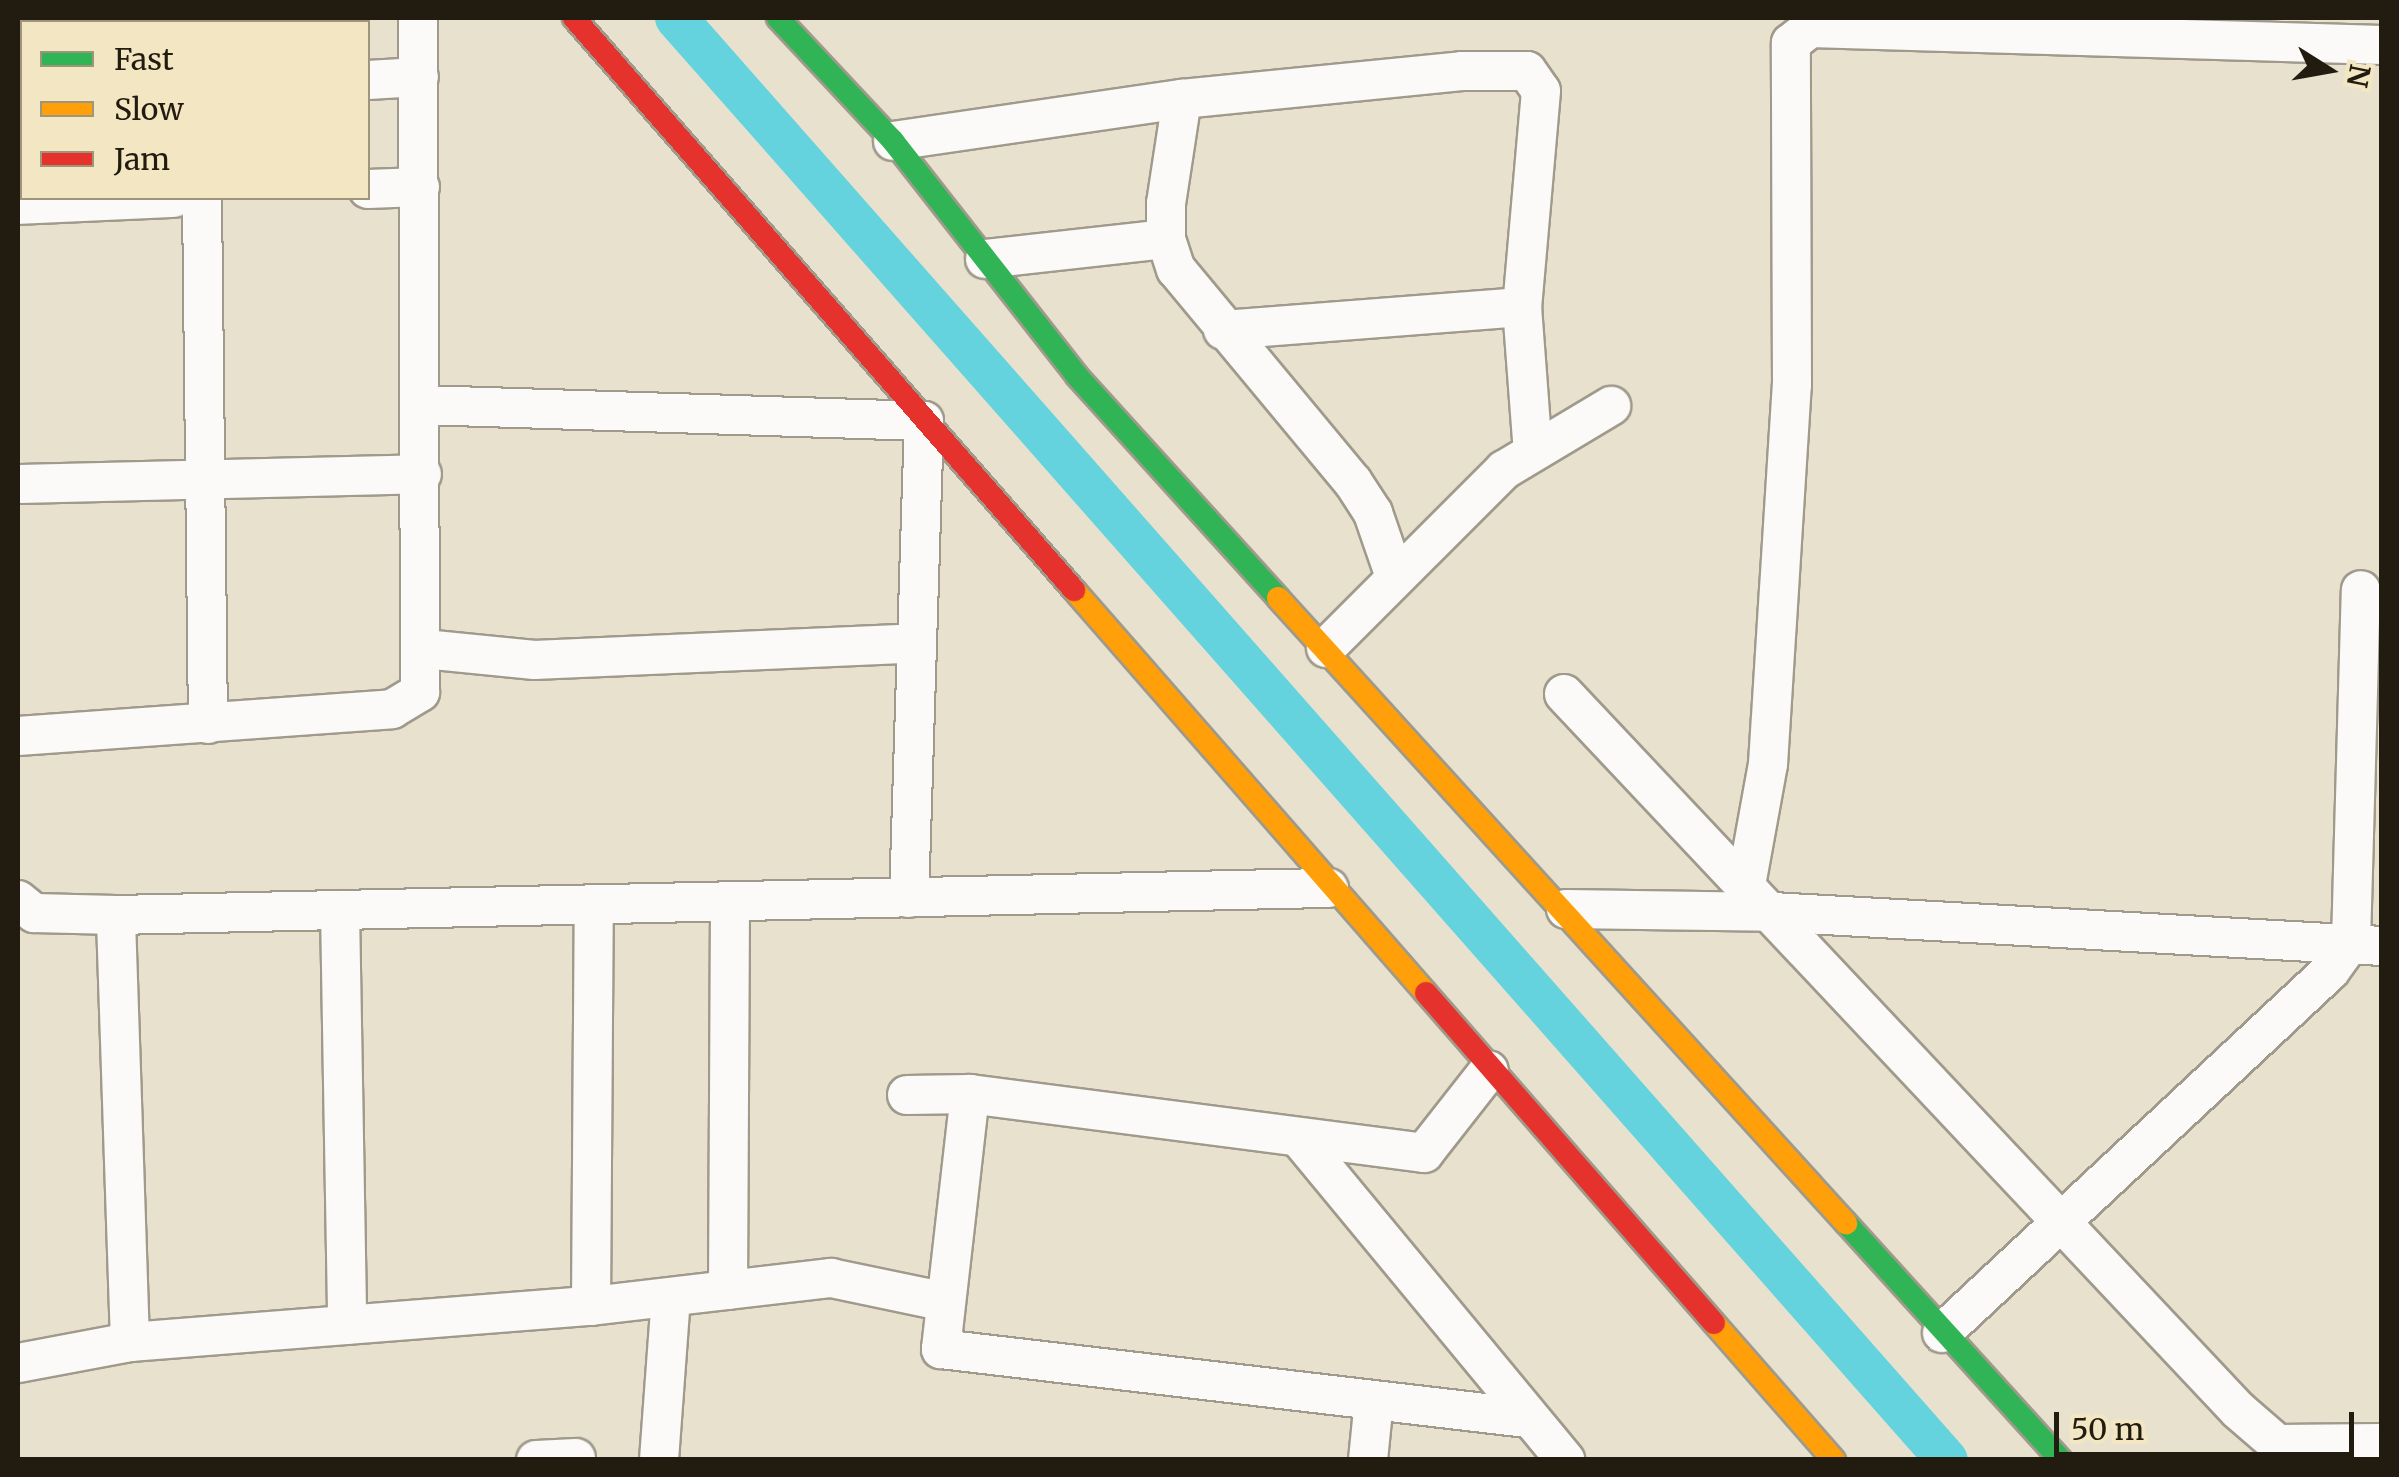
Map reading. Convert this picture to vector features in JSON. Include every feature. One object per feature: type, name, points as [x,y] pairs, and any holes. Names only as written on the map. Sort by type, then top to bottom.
[{"type":"street","points":[[18,736],[392,709],[420,692],[424,649],[418,18]]},
{"type":"street","points":[[574,18],[1488,1070],[1834,1460]]},
{"type":"street","points":[[778,18],[892,140],[1077,376],[1566,908],[1942,1332],[2061,1460]]},
{"type":"street","points":[[1746,885],[1768,764],[1792,385],[1786,65],[1791,43],[1810,28],[1892,24],[2103,29],[2382,45]]},
{"type":"street","points":[[892,140],[1182,99],[1462,71],[1527,71],[1541,91],[1522,307],[1532,452]]},
{"type":"street","points":[[370,80],[418,77]]},
{"type":"street","points":[[1182,99],[1166,239],[1176,269],[1353,482],[1373,512],[1395,577]]},
{"type":"street","points":[[370,189],[420,186]]},
{"type":"street","points":[[18,204],[122,200]]},
{"type":"street","points":[[202,200],[208,724]]},
{"type":"street","points":[[985,259],[1166,239]]},
{"type":"street","points":[[1223,330],[1522,307]]},
{"type":"street","points":[[422,405],[924,421]]},
{"type":"street","points":[[1326,648],[1504,470],[1611,406]]},
{"type":"street","points":[[908,898],[924,421]]},
{"type":"street","points":[[18,484],[422,474]]},
{"type":"street","points":[[2361,590],[2366,944]]},
{"type":"street","points":[[424,649],[534,660],[917,643]]},
{"type":"street","points":[[1564,694],[2238,1410],[2286,1452],[2382,1443]]},
{"type":"street","points":[[18,900],[34,912],[116,914],[1329,888]]},
{"type":"street","points":[[728,1290],[730,902]]},
{"type":"street","points":[[590,1306],[594,905]]},
{"type":"street","points":[[1566,908],[1772,912],[2366,944]]},
{"type":"street","points":[[340,910],[347,1325]]},
{"type":"street","points":[[116,914],[130,1342]]},
{"type":"street","points":[[1942,1332],[2330,971],[2366,944]]},
{"type":"street","points":[[907,1095],[970,1094],[1424,1153],[1488,1070]]},
{"type":"street","points":[[970,1094],[941,1348],[1527,1418]]},
{"type":"street","points":[[1299,1138],[1527,1418],[1566,1460]]},
{"type":"street","points":[[18,1363],[130,1342],[590,1306],[830,1278],[946,1302]]},
{"type":"street","points":[[659,1460],[671,1297]]},
{"type":"street","points":[[1368,1460],[1374,1400]]},
{"type":"street","points":[[536,1460],[576,1458]]},
{"type":"waterway","points":[[676,18],[1947,1460]]},
{"type":"traffic: fast","points":[[778,18],[893,141],[1077,376],[1278,598]]},
{"type":"traffic: fast","points":[[1846,1223],[2061,1460]]},
{"type":"traffic: slow","points":[[1074,590],[1426,993]]},
{"type":"traffic: slow","points":[[1278,598],[1846,1223]]},
{"type":"traffic: slow","points":[[1714,1323],[1834,1460]]},
{"type":"traffic: jam","points":[[574,18],[1074,590]]},
{"type":"traffic: jam","points":[[1426,993],[1714,1323]]}]
